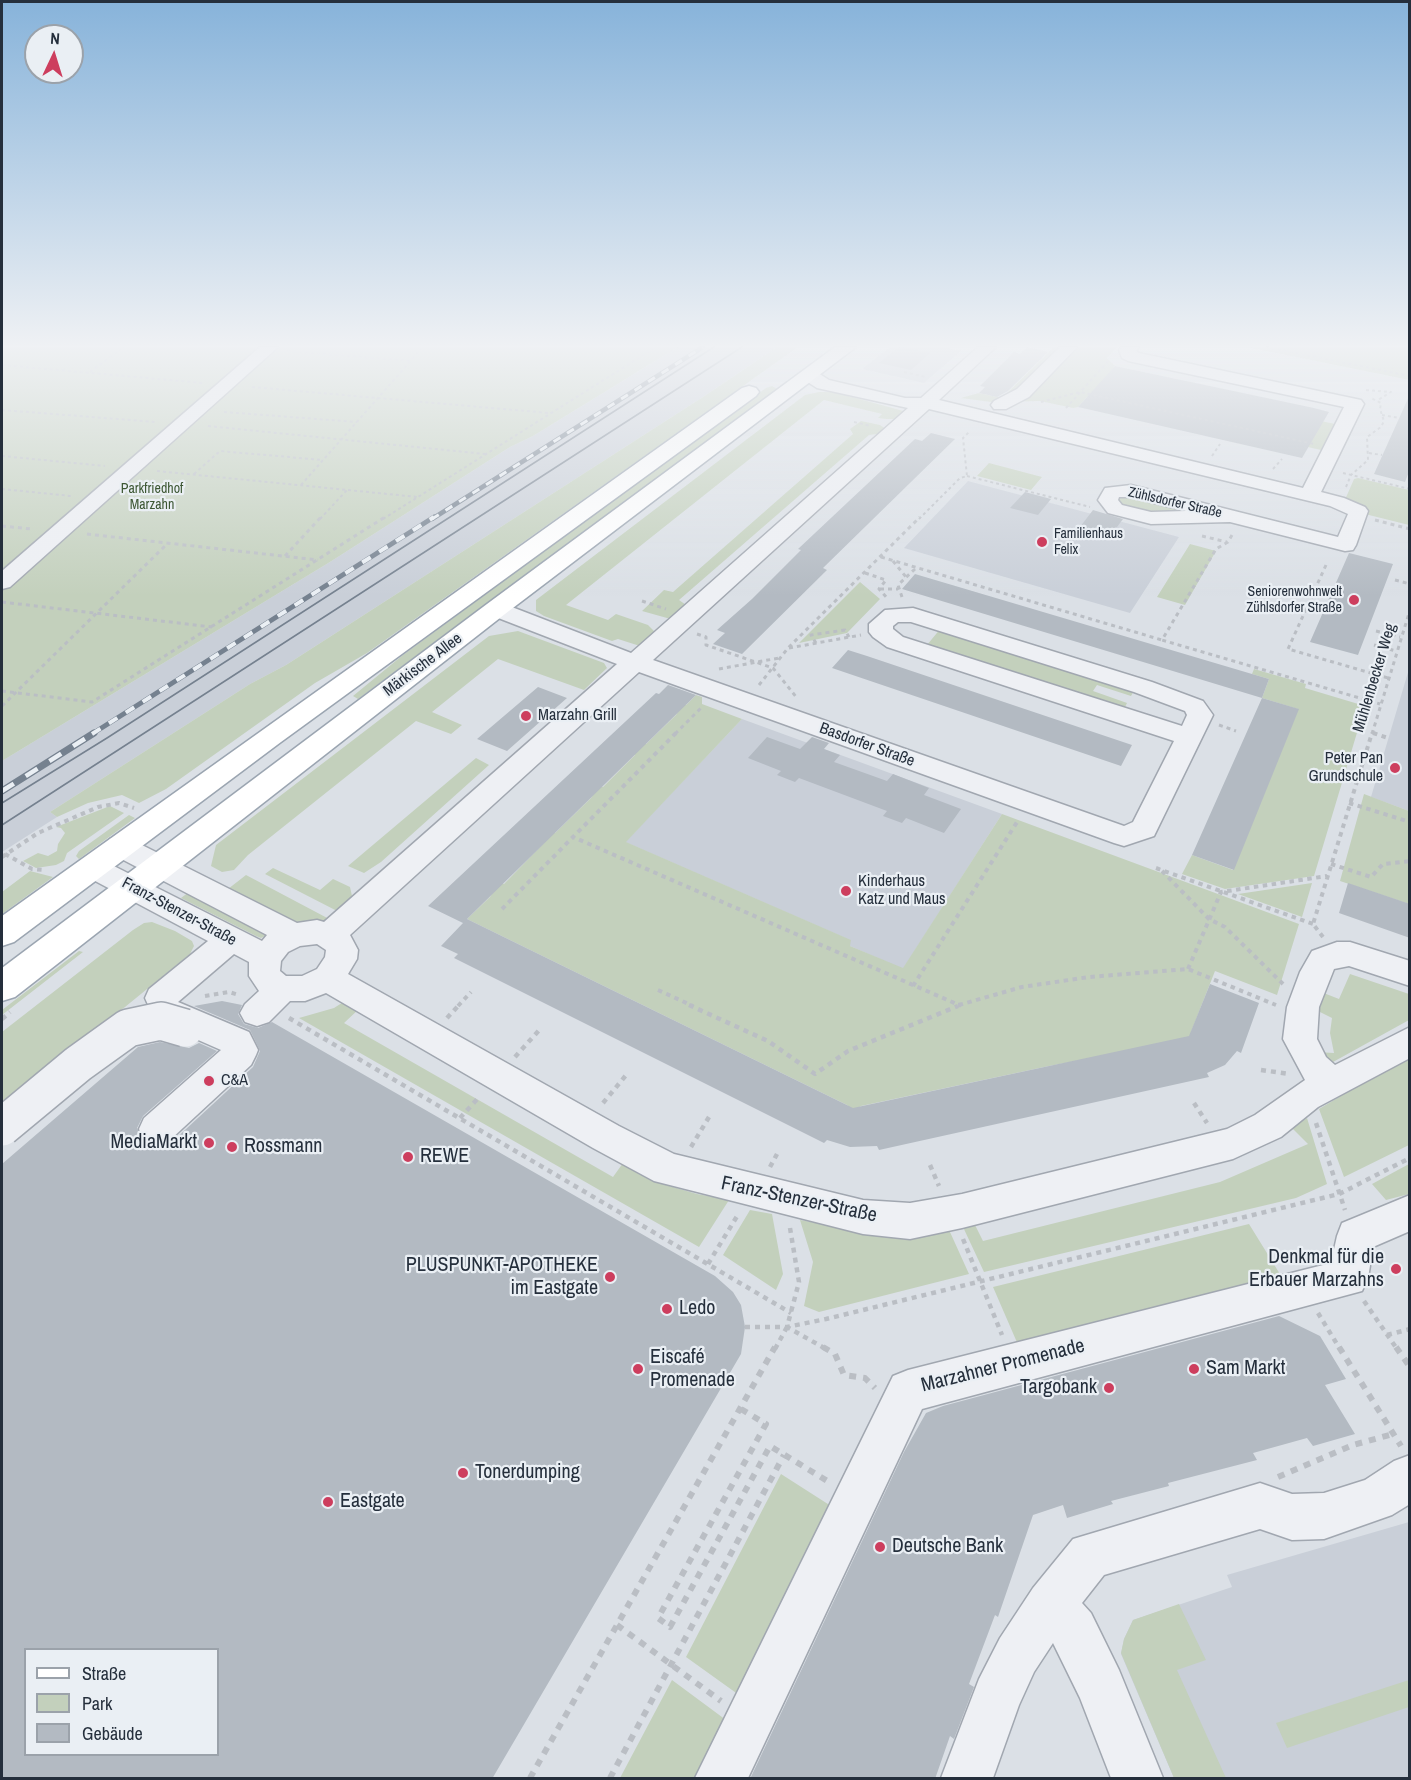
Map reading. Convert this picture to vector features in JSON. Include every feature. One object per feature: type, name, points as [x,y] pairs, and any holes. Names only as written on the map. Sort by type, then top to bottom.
[{"type":"main road","name":"Märkische Allee","points":[[2,933],[51,884],[92,867],[697,430]]},
{"type":"main road","name":"Märkische Allee","points":[[6,984],[496,609],[735,430]]},
{"type":"main road","points":[[6,984],[13,953],[61,916],[66,909],[51,884]]},
{"type":"street","points":[[2,582],[129,468],[176,430]]},
{"type":"street","points":[[330,935],[896,430]]},
{"type":"street","points":[[1039,430],[1309,495],[1353,508],[1358,511],[1358,516]]},
{"type":"street","points":[[1309,495],[1342,430]]},
{"type":"street","name":"Zühlsdorfer Straße","points":[[1236,517],[1151,518],[1115,509],[1108,500],[1112,492],[1131,492],[1236,517],[1345,545],[1358,516]]},
{"type":"street","points":[[901,606],[881,624],[881,632],[895,642],[1188,737]]},
{"type":"street","name":"Basdorfer Straße","points":[[496,609],[635,662],[1124,836],[1144,829],[1200,716],[1194,706],[1185,701],[913,615],[901,606]]},
{"type":"street","name":"Franz-Stenzer-Straße","points":[[120,846],[294,935]]},
{"type":"street","name":"Franz-Stenzer-Straße","points":[[92,867],[266,957]]},
{"type":"street","points":[[317,932],[330,935],[338,941],[342,950],[341,960],[328,978],[268,1002],[272,984],[265,976],[263,967],[266,957],[277,944],[294,935],[317,932]]},
{"type":"street","points":[[161,998],[231,939]]},
{"type":"street","points":[[1331,1083],[1314,1067],[1300,1039],[1303,1007],[1323,960],[1337,954],[1350,954],[1410,974]]},
{"type":"street","name":"Franz-Stenzer-Straße","points":[[328,978],[667,1170],[863,1217],[910,1221],[962,1211],[1233,1143],[1268,1126],[1306,1097],[1410,1041]]},
{"type":"street","points":[[2,1126],[114,1029],[140,1014],[170,1012],[237,1042],[241,1050],[239,1055],[157,1129]]},
{"type":"street","points":[[2,1126],[78,1064],[128,1028],[161,1021],[185,1028]]},
{"type":"street","points":[[1348,1278],[1356,1236],[1410,1212]]},
{"type":"street","name":"Marzahner Promenade","points":[[721,1779],[908,1390],[1348,1278]]},
{"type":"street","points":[[967,1779],[997,1697],[1017,1655],[1050,1605],[1090,1556],[1260,1506],[1292,1517],[1324,1516],[1376,1499],[1407,1464]]},
{"type":"street","points":[[1050,1605],[1074,1630],[1101,1688],[1137,1779]]},
{"type":"path","points":[[248,430],[485,454]]},
{"type":"path","points":[[301,485],[351,430]]},
{"type":"path","points":[[2,692],[92,702],[523,430]]},
{"type":"path","points":[[1253,430],[1316,444]]},
{"type":"path","points":[[963,438],[967,476]]},
{"type":"path","points":[[1212,456],[1220,444]]},
{"type":"path","points":[[194,474],[220,450],[324,460]]},
{"type":"path","points":[[1369,453],[1382,455]]},
{"type":"path","points":[[2,456],[419,497]]},
{"type":"path","points":[[1270,469],[1275,468],[1282,459]]},
{"type":"path","points":[[1336,471],[1410,489]]},
{"type":"path","points":[[759,685],[788,648],[960,478],[967,476],[1091,507]]},
{"type":"path","points":[[2,489],[96,499]]},
{"type":"path","points":[[284,556],[347,490]]},
{"type":"path","points":[[1358,516],[1410,529]]},
{"type":"path","points":[[1162,640],[1216,549],[1228,542],[1236,517]]},
{"type":"path","points":[[2,526],[319,560]]},
{"type":"path","points":[[2,706],[168,543]]},
{"type":"path","points":[[880,557],[1380,704]]},
{"type":"path","points":[[893,560],[906,577]]},
{"type":"path","points":[[1326,565],[1288,650],[1388,678]]},
{"type":"path","points":[[901,606],[898,585],[916,567]]},
{"type":"path","points":[[865,573],[886,580],[879,589]]},
{"type":"path","points":[[1395,580],[1410,584]]},
{"type":"path","points":[[879,589],[898,589]]},
{"type":"path","points":[[879,589],[901,606]]},
{"type":"path","points":[[2,602],[213,627]]},
{"type":"path","name":"Mühlenbecker Weg","points":[[1313,924],[1410,610]]},
{"type":"path","points":[[804,633],[811,635],[845,630],[849,637]]},
{"type":"path","points":[[1376,631],[1400,637]]},
{"type":"path","points":[[788,648],[881,632]]},
{"type":"path","points":[[696,633],[706,637],[706,645],[773,668],[797,699]]},
{"type":"path","points":[[811,635],[816,643]]},
{"type":"path","points":[[1374,645],[1396,651]]},
{"type":"path","points":[[715,670],[780,658]]},
{"type":"path","points":[[502,909],[706,703]]},
{"type":"path","points":[[1371,732],[1388,738]]},
{"type":"path","points":[[3,855],[38,833],[98,807],[119,803],[134,809]]},
{"type":"path","points":[[1349,803],[1410,822]]},
{"type":"path","points":[[913,986],[1020,818]]},
{"type":"path","points":[[573,837],[959,1005]]},
{"type":"path","points":[[3,855],[32,869],[51,884]]},
{"type":"path","points":[[1331,864],[1371,877],[1383,864],[1410,861]]},
{"type":"path","points":[[1156,868],[1313,924],[1337,954]]},
{"type":"path","points":[[1162,871],[1209,919],[1225,927],[1244,944],[1286,988]]},
{"type":"path","points":[[1221,892],[1327,876]]},
{"type":"path","points":[[1188,969],[1221,892]]},
{"type":"path","points":[[658,990],[768,1041],[815,1074],[848,1051],[959,1005],[1022,987],[1089,977],[1188,969],[1280,1007]]},
{"type":"path","points":[[429,1037],[471,992]]},
{"type":"path","points":[[268,1002],[791,1313]]},
{"type":"path","points":[[498,1076],[541,1028]]},
{"type":"path","points":[[585,1125],[627,1074]]},
{"type":"path","points":[[460,1118],[474,1102]]},
{"type":"path","points":[[1318,1128],[1339,1194]]},
{"type":"path","points":[[745,1327],[787,1327],[1339,1194],[1410,1158]]},
{"type":"path","points":[[530,1779],[787,1327],[799,1282],[788,1218],[795,1202]]},
{"type":"path","points":[[958,1228],[1014,1363]]},
{"type":"path","points":[[708,1264],[725,1236]]},
{"type":"path","points":[[1348,1278],[1410,1367]]},
{"type":"path","points":[[1303,1289],[1393,1434],[1407,1464]]},
{"type":"path","points":[[787,1327],[835,1354],[844,1375],[865,1378]]},
{"type":"path","points":[[1387,1335],[1410,1329]]},
{"type":"path","points":[[741,1409],[766,1424],[658,1618],[670,1627],[770,1446],[856,1499]]},
{"type":"path","points":[[1260,1506],[1269,1481],[1353,1445],[1393,1434]]},
{"type":"path","points":[[610,1779],[784,1455]]},
{"type":"path","points":[[617,1625],[749,1721]]},
{"type":"shaded area","points":[[543,430],[651,430],[286,665],[250,684],[50,812],[57,817],[2,852],[2,761],[330,562],[510,447]]},
{"type":"shaded area","name":"Familienhaus Felix","points":[[968,481],[1179,537],[1130,613],[904,548]]},
{"type":"shaded area","name":"Peter Pan Grundschule","points":[[1409,669],[1410,811],[1371,797]]},
{"type":"shaded area","name":"Kinderhaus Katz und Maus","points":[[742,719],[1002,814],[903,969],[850,946],[850,940],[625,842]]},
{"type":"shaded area","points":[[1409,1522],[1409,1778],[1174,1778],[1121,1654],[1124,1639],[1133,1620],[1232,1587],[1227,1575]]},
{"type":"green space","name":"Parkfriedhof Marzahn","points":[[2,430],[543,430],[510,447],[330,562],[2,761]]},
{"type":"green space","points":[[651,430],[681,430],[367,653],[315,683],[166,789],[139,803],[122,795],[88,803],[57,817],[50,812],[250,684],[286,665]]},
{"type":"green space","points":[[709,430],[721,430],[358,699],[353,696],[403,655]]},
{"type":"green space","points":[[759,430],[786,430],[566,605],[608,620],[616,614],[648,625],[655,632],[643,647],[618,639],[612,641],[544,616],[536,611],[536,600]]},
{"type":"green space","points":[[851,430],[886,430],[885,433],[869,435],[679,600],[689,607],[673,618],[642,611],[664,590],[673,592],[853,434]]},
{"type":"green space","points":[[1233,430],[1332,430],[1321,450]]},
{"type":"green space","points":[[989,463],[1042,477],[1031,490],[977,476]]},
{"type":"green space","points":[[1354,479],[1409,490],[1409,525],[1365,514],[1344,502]]},
{"type":"green space","points":[[1124,495],[1203,511],[1164,516],[1122,508],[1117,499]]},
{"type":"green space","points":[[1190,544],[1216,551],[1185,605],[1157,597]]},
{"type":"green space","points":[[860,582],[880,599],[847,633],[799,643]]},
{"type":"green space","points":[[941,628],[1135,689],[1131,696],[1097,685],[1093,691],[1127,703],[1124,709],[927,645]]},
{"type":"green space","points":[[518,631],[604,663],[607,668],[584,690],[498,659],[432,712],[462,725],[451,734],[416,721],[248,855],[234,870],[222,872],[211,866],[216,845],[489,636]]},
{"type":"green space","points":[[1254,669],[1306,684],[1305,688],[1365,706],[1314,876],[1225,889],[1182,874],[1192,855],[1233,870],[1298,709],[1262,698],[1269,679],[1252,674]]},
{"type":"green space","points":[[696,695],[702,697],[702,704],[742,719],[626,842],[851,940],[850,946],[903,968],[1002,814],[1299,924],[1277,995],[1215,971],[1191,1032],[1192,1039],[1049,1066],[861,1106],[853,1111],[847,1105],[467,919],[490,897],[500,882],[504,884],[552,832],[555,833],[591,798],[599,786],[603,787],[635,755],[632,753],[643,743],[646,744],[676,715],[683,704],[686,705]]},
{"type":"green space","points":[[476,758],[489,765],[381,862],[364,873],[348,866]]},
{"type":"green space","points":[[1364,794],[1409,811],[1409,904],[1340,881]]},
{"type":"green space","points":[[110,806],[124,813],[67,853],[64,861],[56,865],[36,868],[23,861],[38,853],[48,856],[57,851],[58,844],[65,833],[61,828],[56,827]]},
{"type":"green space","points":[[129,815],[135,818],[79,859],[76,856],[79,851]]},
{"type":"green space","points":[[273,868],[320,890],[333,879],[350,887],[351,902],[341,913],[265,874]]},
{"type":"green space","points":[[30,871],[53,877],[2,914],[2,892]]},
{"type":"green space","points":[[246,875],[331,920],[323,925],[296,922],[228,889]]},
{"type":"green space","points":[[1312,883],[1302,917],[1238,894]]},
{"type":"green space","points":[[189,892],[267,935],[261,938],[256,936],[181,898]]},
{"type":"green space","points":[[152,922],[192,941],[194,946],[190,954],[125,1007],[91,1031],[2,1106],[2,1032],[133,930],[144,923]]},
{"type":"green space","points":[[79,951],[83,952],[2,1015],[2,1010]]},
{"type":"green space","points":[[1350,974],[1409,994],[1409,1020],[1333,1062],[1331,1060],[1323,1064],[1315,1052],[1334,1053],[1330,1033],[1332,1018],[1310,1007],[1316,990],[1339,999]]},
{"type":"green space","points":[[345,1001],[359,1009],[344,1023],[613,1177],[623,1163],[666,1185],[729,1200],[699,1247],[299,1018],[334,1008]]},
{"type":"green space","points":[[1409,1055],[1409,1145],[1344,1177],[1319,1109]]},
{"type":"green space","points":[[1307,1118],[1327,1184],[1296,1198],[984,1272],[963,1227],[974,1223],[983,1241],[1220,1182],[1308,1144],[1292,1128]]},
{"type":"green space","points":[[1409,1164],[1409,1194],[1386,1200],[1372,1184]]},
{"type":"green space","points":[[750,1210],[772,1214],[783,1274],[776,1290],[723,1255]]},
{"type":"green space","points":[[800,1220],[871,1233],[950,1232],[969,1274],[819,1312],[804,1306],[813,1262]]},
{"type":"green space","points":[[1249,1224],[1283,1279],[1019,1347],[993,1287]]},
{"type":"green space","points":[[781,1474],[831,1506],[739,1695],[686,1657]]},
{"type":"green space","points":[[1179,1604],[1206,1660],[1177,1670],[1226,1778],[1174,1778],[1121,1653],[1124,1639],[1133,1620]]},
{"type":"green space","points":[[672,1680],[726,1720],[697,1778],[620,1778]]},
{"type":"green space","points":[[1409,1680],[1409,1707],[1287,1748],[1276,1723]]},
{"type":"building","points":[[1179,430],[1318,430],[1302,458]]},
{"type":"building","points":[[1394,430],[1410,430],[1410,469],[1405,482],[1374,474]]},
{"type":"building","points":[[931,433],[955,439],[823,568],[827,570],[742,654],[713,644],[725,633],[717,630],[801,550],[798,549],[915,439],[922,441]]},
{"type":"building","points":[[1025,492],[1051,499],[1038,515],[1010,508]]},
{"type":"building","points":[[1093,510],[1123,519],[1111,535],[1080,527]]},
{"type":"building","name":"Seniorenwohnwelt Zühlsdorfer Straße","points":[[1349,553],[1393,564],[1358,655],[1310,642]]},
{"type":"building","points":[[915,574],[1269,679],[1262,698],[902,589]]},
{"type":"building","points":[[848,650],[1132,745],[1121,766],[832,668]]},
{"type":"building","points":[[668,685],[696,695],[467,919],[853,1108],[1189,1036],[1210,984],[1259,1003],[1241,1053],[1237,1051],[1225,1065],[1207,1073],[1209,1077],[879,1150],[877,1146],[850,1147],[827,1140],[824,1143],[454,958],[458,954],[441,946],[463,923],[428,906],[656,693],[659,694]]},
{"type":"building","name":"Marzahn Grill","points":[[538,687],[567,698],[507,751],[477,739]]},
{"type":"building","points":[[1262,698],[1299,709],[1234,870],[1192,855]]},
{"type":"building","points":[[767,737],[800,749],[812,737],[829,743],[824,749],[840,755],[834,762],[887,781],[893,774],[929,788],[924,795],[961,809],[944,833],[906,818],[902,823],[883,816],[887,811],[799,778],[795,782],[777,775],[781,771],[748,758]]},
{"type":"building","points":[[1348,883],[1410,904],[1410,938],[1339,913]]},
{"type":"building","name":"Eastgate","points":[[222,1001],[242,1005],[238,1014],[244,1024],[258,1028],[272,1022],[715,1276],[733,1292],[741,1305],[745,1327],[741,1354],[492,1779],[2,1779],[2,1164],[138,1047],[160,1042],[189,1048],[199,1043],[217,1051],[143,1116],[137,1128],[143,1142],[158,1147],[172,1142],[253,1067],[260,1051],[250,1030],[194,1006]]},
{"type":"building","points":[[1279,1316],[1320,1336],[1346,1379],[1325,1385],[1355,1434],[1313,1446],[1307,1438],[1253,1453],[1257,1460],[1168,1483],[1169,1486],[1111,1501],[1113,1504],[1067,1518],[1063,1505],[1033,1515],[998,1617],[995,1615],[969,1684],[974,1687],[954,1739],[950,1736],[935,1779],[750,1779],[904,1452],[926,1413],[943,1406]]},
{"type":"tram line","points":[[2,803],[107,738],[585,430]]},
{"type":"tram line","points":[[2,825],[613,430]]},
{"type":"railway","points":[[432,519],[572,430]]},
{"type":"railway","points":[[92,734],[434,517]]},
{"type":"railway","points":[[2,791],[94,733]]},
{"type":"place","name":"Familienhaus Felix","points":[[1042,542]]},
{"type":"place","name":"Seniorenwohnwelt Zühlsdorfer Straße","points":[[1354,600]]},
{"type":"place","name":"Marzahn Grill","points":[[526,716]]},
{"type":"place","name":"Peter Pan Grundschule","points":[[1395,768]]},
{"type":"place","name":"Kinderhaus Katz und Maus","points":[[846,891]]},
{"type":"place","name":"C&A","points":[[209,1081]]},
{"type":"place","name":"MediaMarkt","points":[[209,1143]]},
{"type":"place","name":"Rossmann","points":[[232,1147]]},
{"type":"place","name":"REWE","points":[[408,1157]]},
{"type":"place","name":"Denkmal für die Erbauer Marzahns","points":[[1396,1269]]},
{"type":"place","name":"PLUSPUNKT-APOTHEKE im Eastgate","points":[[610,1277]]},
{"type":"place","name":"Ledo","points":[[667,1309]]},
{"type":"place","name":"Eiscafé Promenade","points":[[638,1369]]},
{"type":"place","name":"Sam Markt","points":[[1194,1369]]},
{"type":"place","name":"Targobank","points":[[1109,1388]]},
{"type":"place","name":"Tonerdumping","points":[[463,1473]]},
{"type":"place","name":"Eastgate","points":[[328,1502]]},
{"type":"place","name":"Deutsche Bank","points":[[880,1547]]}]
